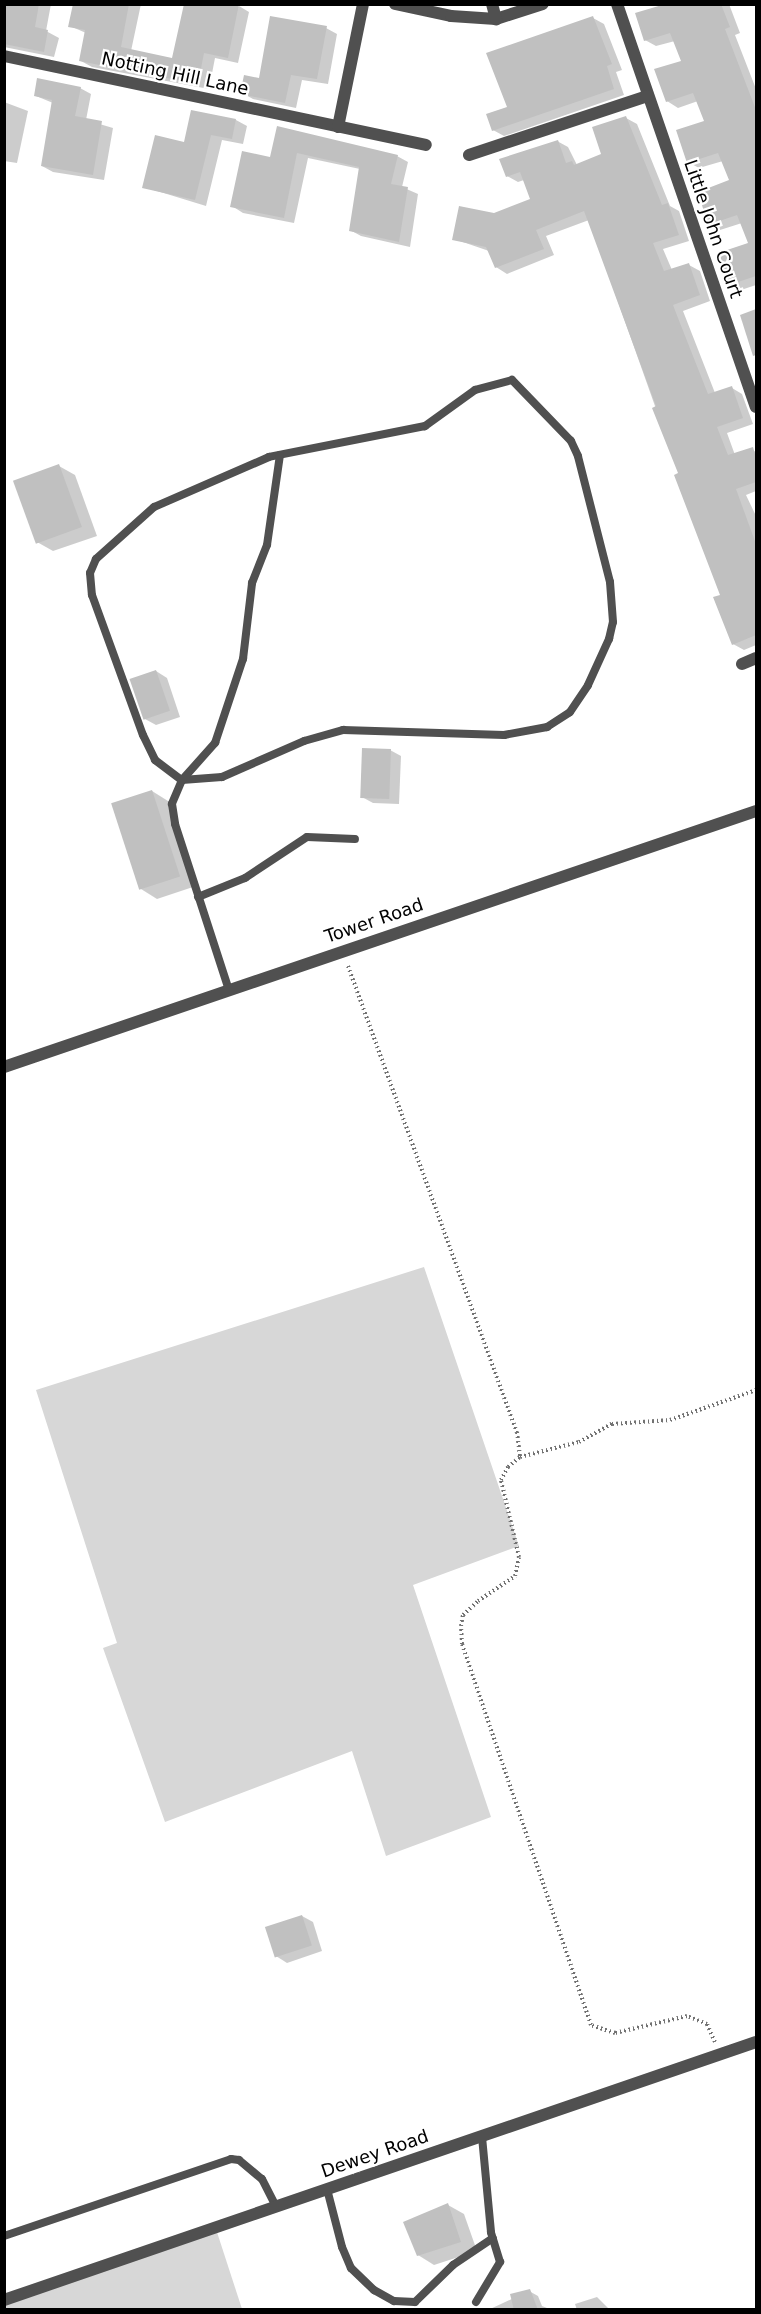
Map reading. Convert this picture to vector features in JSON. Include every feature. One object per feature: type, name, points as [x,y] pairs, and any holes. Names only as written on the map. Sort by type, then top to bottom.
[{"type":"street","points":[[338,127],[363,4]]},
{"type":"street","points":[[395,4],[451,16],[496,19],[543,4]]},
{"type":"street","points":[[492,4],[496,19]]},
{"type":"street","name":"Little John Court","points":[[617,4],[756,407]]},
{"type":"street","name":"Notting Hill Lane","points":[[4,56],[426,145]]},
{"type":"street","points":[[469,155],[647,96]]},
{"type":"street","points":[[742,664],[756,658]]},
{"type":"street","name":"Tower Road","points":[[4,1067],[756,811]]},
{"type":"street","name":"Dewey Road","points":[[4,2300],[756,2042]]},
{"type":"lane","points":[[512,380],[571,441],[578,456],[610,582],[613,622],[609,639],[588,686],[570,712],[547,727],[484,736],[343,730],[304,741],[222,777],[182,780],[155,760],[143,735],[92,595],[90,573],[96,559],[121,533],[154,507],[280,455],[426,426],[475,390],[512,380]]},
{"type":"lane","points":[[229,990],[198,897],[172,804],[182,780],[215,743],[243,659],[252,583],[267,545],[280,455]]},
{"type":"lane","points":[[198,897],[238,882],[308,837],[355,839]]},
{"type":"lane","points":[[476,2301],[500,2262],[493,2238],[482,2136]]},
{"type":"lane","points":[[4,2236],[231,2159],[239,2160],[262,2179],[276,2207]]},
{"type":"lane","points":[[327,2189],[342,2247],[351,2268],[374,2290],[394,2301],[415,2302],[453,2265],[493,2238]]},
{"type":"path","points":[[343,951],[517,1432],[520,1457]]},
{"type":"path","points":[[718,2055],[707,2024],[698,2018],[672,2018],[615,2033],[591,2025],[466,1655],[461,1626],[464,1615],[515,1576],[519,1557],[501,1480],[508,1467],[520,1457],[579,1442],[612,1424],[670,1420],[756,1390]]},
{"type":"shaded area","points":[[424,1267],[519,1546],[413,1585],[491,1817],[386,1856],[352,1751],[165,1822],[103,1648],[117,1643],[36,1390]]},
{"type":"shaded area","points":[[215,2226],[242,2309],[5,2309],[4,2296]]},
{"type":"building","points":[[4,4],[39,4],[35,27],[48,30],[44,52],[4,44]]},
{"type":"building","points":[[73,4],[129,4],[121,47],[172,58],[184,4],[239,4],[228,58],[204,53],[198,84],[79,61],[85,30],[68,27]]},
{"type":"building","points":[[721,4],[730,27],[725,29],[756,110],[756,276],[729,285],[718,253],[748,243],[737,215],[708,225],[698,192],[729,180],[718,153],[687,163],[676,130],[704,121],[693,93],[666,102],[654,69],[681,61],[670,33],[644,41],[635,13],[662,5]]},
{"type":"building","points":[[270,16],[327,26],[317,79],[291,75],[285,103],[240,94],[244,75],[259,78]]},
{"type":"building","points":[[593,16],[612,64],[607,66],[614,89],[492,131],[486,114],[507,107],[486,53]]},
{"type":"building","points":[[37,78],[81,87],[75,116],[102,121],[93,175],[41,166],[52,100],[34,96]]},
{"type":"building","points":[[191,110],[236,119],[232,139],[211,135],[195,200],[142,188],[155,135],[184,142]]},
{"type":"building","points":[[626,116],[662,205],[668,203],[679,235],[653,243],[664,271],[689,263],[700,295],[673,305],[678,318],[708,394],[732,386],[743,418],[717,427],[728,455],[753,447],[756,458],[756,482],[736,489],[756,544],[756,635],[732,645],[713,597],[720,595],[674,475],[678,473],[652,408],[656,406],[584,211],[536,230],[544,249],[495,268],[486,247],[452,240],[459,206],[494,213],[530,199],[520,172],[506,177],[499,159],[558,140],[566,163],[572,161],[574,165],[601,154],[592,127]]},
{"type":"building","points":[[277,126],[398,155],[391,184],[408,187],[399,242],[349,231],[359,167],[297,153],[284,218],[230,207],[242,151],[270,157]]},
{"type":"building","points":[[756,309],[756,355],[753,356],[740,315]]},
{"type":"building","points":[[59,464],[82,527],[36,544],[13,481]]},
{"type":"building","points":[[156,670],[170,711],[144,720],[130,679]]},
{"type":"building","points":[[362,748],[391,749],[389,799],[360,798]]},
{"type":"building","points":[[152,790],[180,877],[139,890],[111,803]]},
{"type":"building","points":[[302,1915],[312,1945],[275,1957],[265,1927]]},
{"type":"building","points":[[448,2203],[461,2242],[417,2256],[403,2222]]},
{"type":"building","points":[[530,2289],[538,2310],[514,2310],[510,2294]]}]
